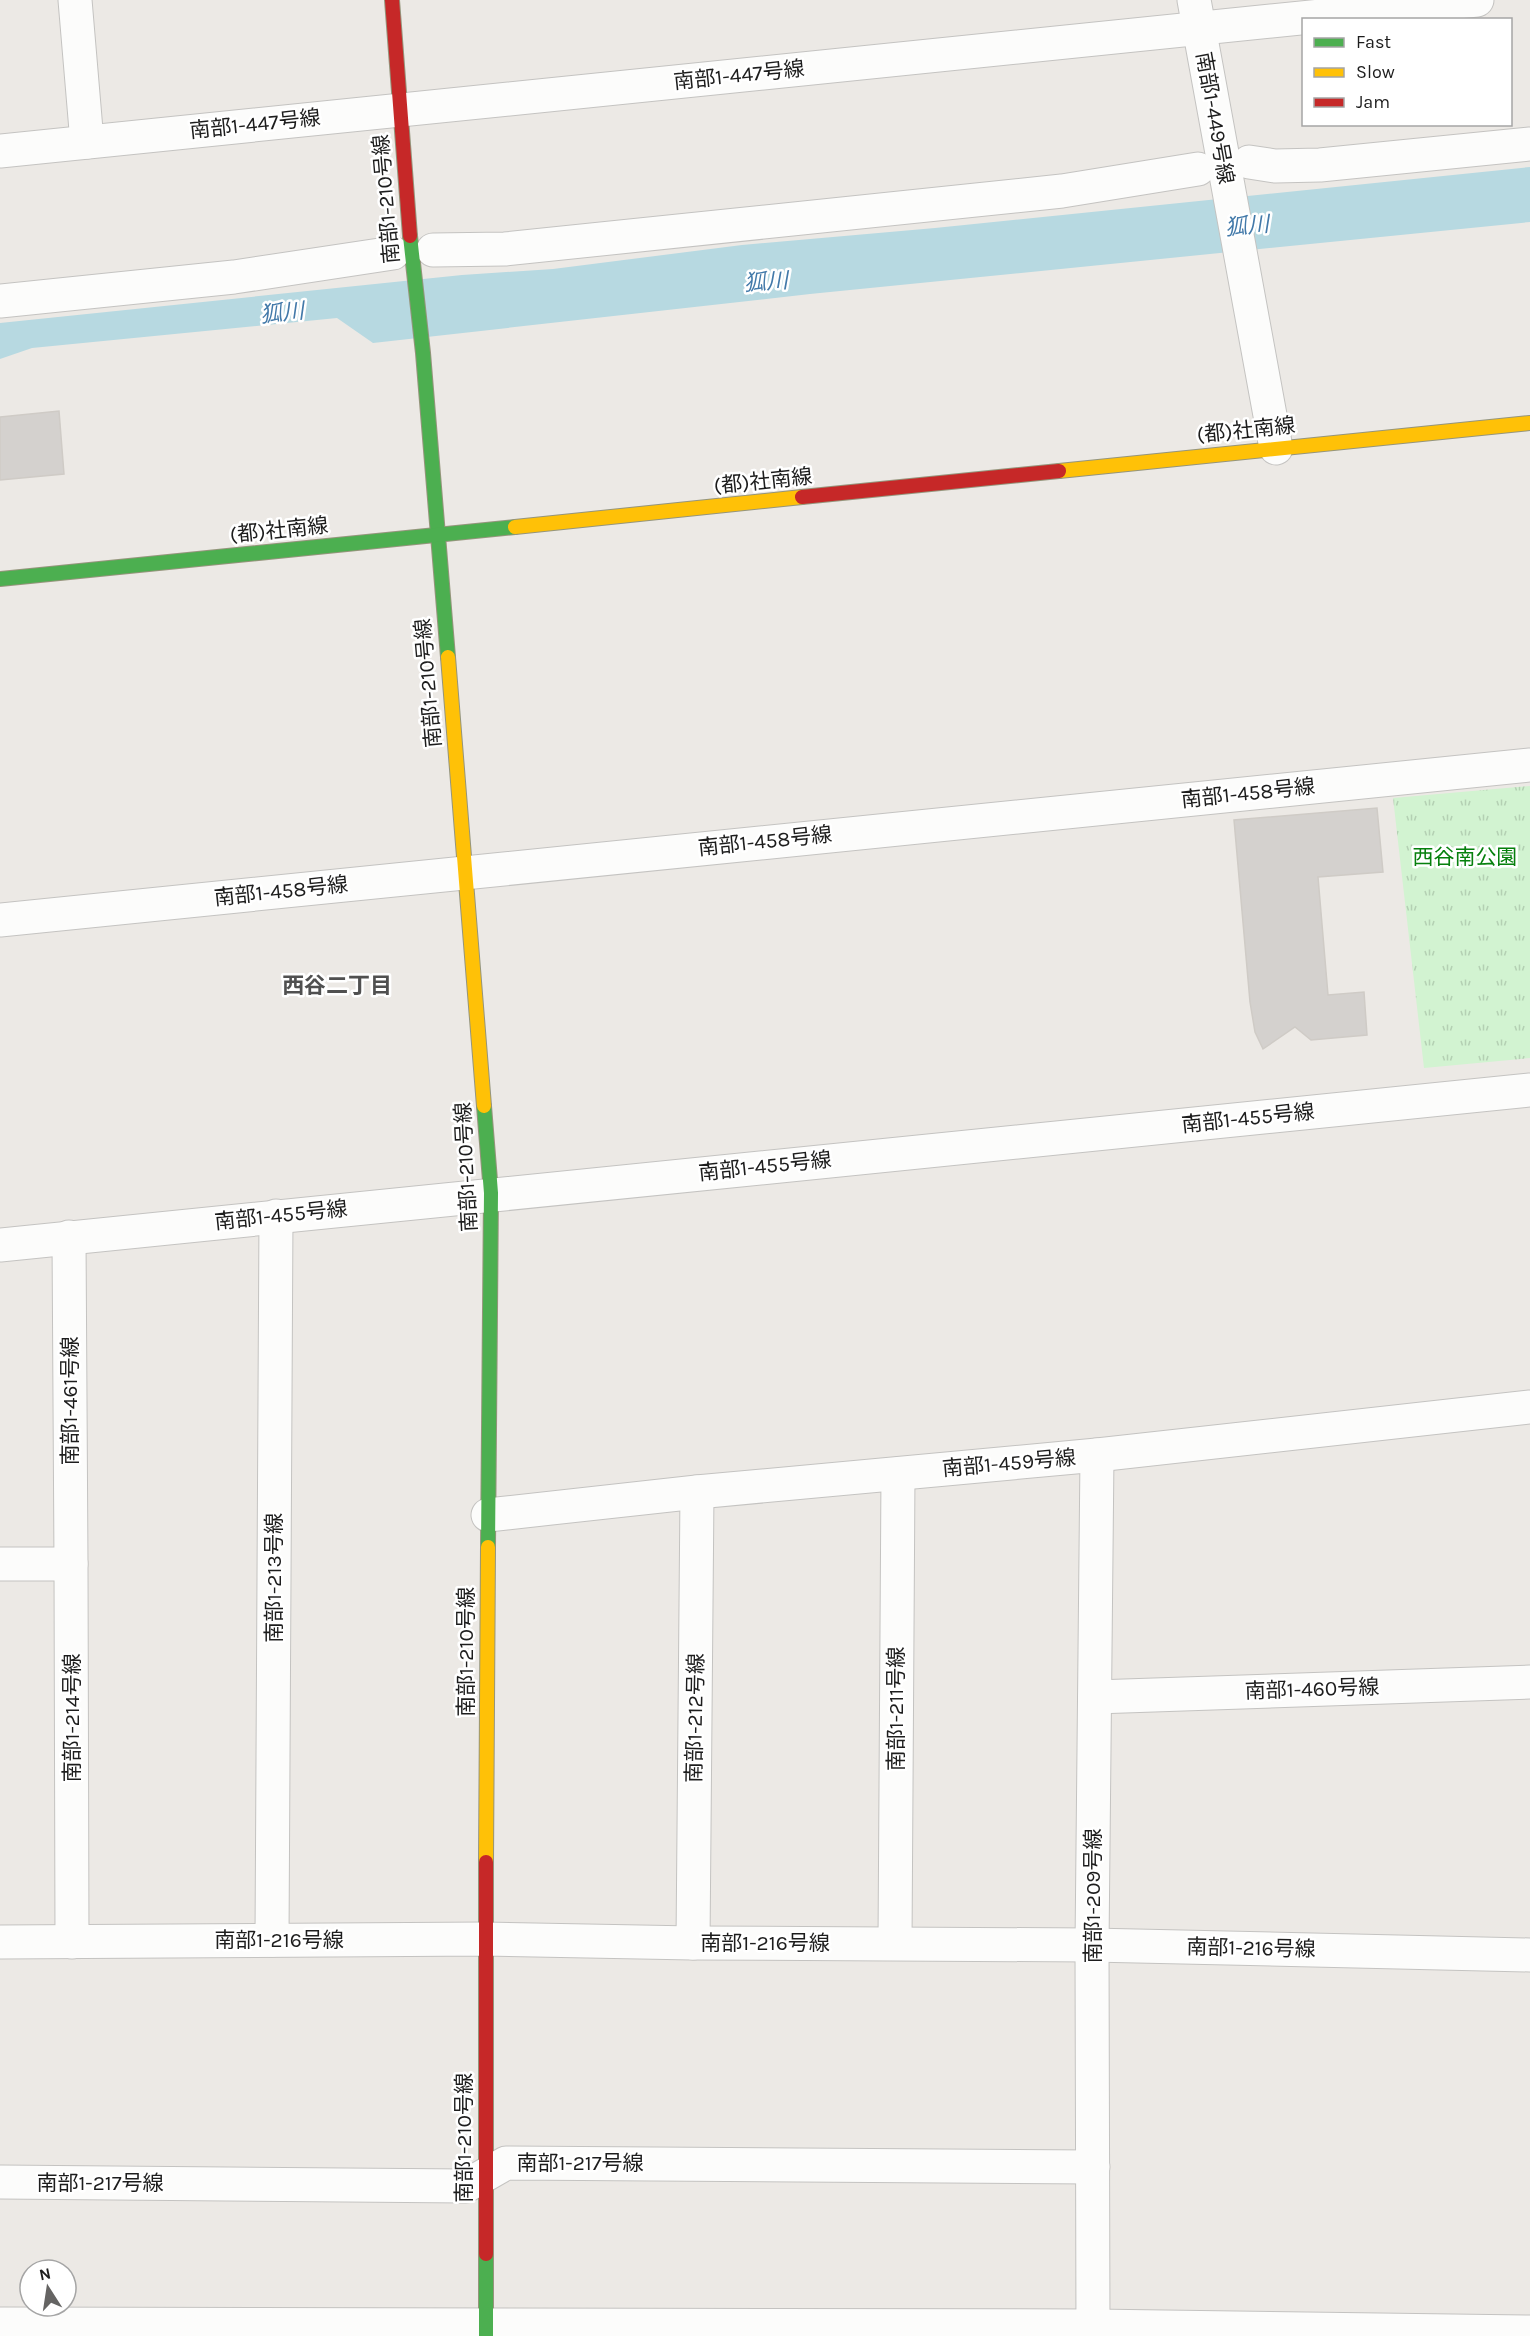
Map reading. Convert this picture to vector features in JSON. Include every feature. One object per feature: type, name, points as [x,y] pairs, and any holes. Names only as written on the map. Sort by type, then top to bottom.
[{"type":"street","points":[[75,0],[87,142]]},
{"type":"street","name":"南部1-210号線","points":[[392,0],[399,109],[423,352],[491,1193],[485,1939],[486,2331]]},
{"type":"street","name":"南部1-447号線","points":[[0,151],[399,109],[1197,14],[1477,0]]},
{"type":"street","name":"南部1-449号線","points":[[1197,14],[1276,448]]},
{"type":"street","points":[[0,301],[413,256],[505,249],[1062,190],[1224,167],[1320,165],[1530,144]]},
{"type":"street","name":"(都)社南線","points":[[0,579],[1530,423]]},
{"type":"street","name":"南部1-458号線","points":[[0,920],[1530,765]]},
{"type":"street","name":"南部1-455号線","points":[[0,1245],[491,1193],[1530,1090]]},
{"type":"street","name":"南部1-213号線","points":[[272,1940],[276,1216]]},
{"type":"street","name":"南部1-461号線","points":[[69,1237],[71,1564]]},
{"type":"street","name":"南部1-459号線","points":[[488,1515],[697,1492],[1097,1455],[1530,1407]]},
{"type":"street","name":"南部1-209号線","points":[[1093,2331],[1092,1945],[1097,1455]]},
{"type":"street","name":"南部1-211号線","points":[[895,1943],[898,1474]]},
{"type":"street","name":"南部1-212号線","points":[[693,1943],[697,1492]]},
{"type":"street","points":[[0,1564],[71,1564]]},
{"type":"street","name":"南部1-214号線","points":[[71,1564],[72,1942]]},
{"type":"street","name":"南部1-460号線","points":[[1095,1697],[1530,1682]]},
{"type":"street","name":"南部1-216号線","points":[[0,1942],[485,1939],[693,1943],[1092,1945],[1530,1955]]},
{"type":"street","name":"南部1-217号線","points":[[0,2182],[466,2186],[506,2163],[1093,2167]]},
{"type":"street","points":[[0,2324],[486,2331],[1530,2332]]},
{"type":"green space","name":"西谷南公園","points":[[1530,786],[1530,1058],[1424,1068],[1393,798]]},
{"type":"water","name":"狐川","points":[[1530,167],[1530,222],[810,294],[373,343],[337,318],[32,348],[0,359],[0,323],[462,275],[553,269],[742,245],[935,228]]},
{"type":"building","points":[[59,411],[64,474],[0,480],[0,417]]},
{"type":"building","points":[[1377,808],[1383,872],[1318,877],[1328,995],[1364,992],[1367,1035],[1311,1040],[1295,1027],[1263,1049],[1255,1032],[1250,1002],[1234,820]]},
{"type":"traffic: fast","points":[[410,236],[423,353],[448,657]]},
{"type":"traffic: fast","points":[[0,579],[515,527]]},
{"type":"traffic: fast","points":[[484,1106],[491,1193],[488,1547]]},
{"type":"traffic: fast","points":[[486,2254],[486,2336]]},
{"type":"traffic: slow","points":[[1059,471],[1530,423]]},
{"type":"traffic: slow","points":[[515,527],[802,497]]},
{"type":"traffic: slow","points":[[448,657],[484,1106]]},
{"type":"traffic: slow","points":[[486,1862],[488,1547]]},
{"type":"traffic: jam","points":[[392,0],[410,236]]},
{"type":"traffic: jam","points":[[802,497],[1059,471]]},
{"type":"traffic: jam","points":[[486,1862],[486,2254]]},
{"type":"district","name":"西谷二丁目","points":[[337,985]]}]
